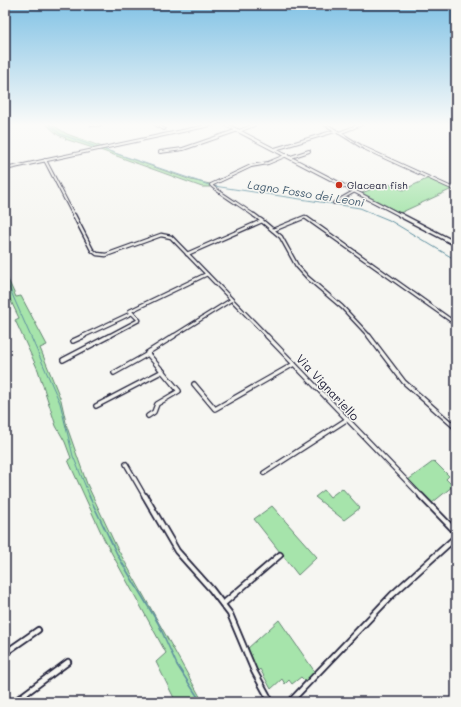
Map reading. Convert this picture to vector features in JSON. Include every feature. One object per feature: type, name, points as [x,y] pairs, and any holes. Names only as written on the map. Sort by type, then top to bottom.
[{"type":"street","points":[[5,169],[59,157]]},
{"type":"street","points":[[283,157],[268,163],[248,168],[214,182],[211,187],[214,190],[228,196],[281,237],[297,266],[308,278],[358,322],[404,382],[456,428]]},
{"type":"street","points":[[291,157],[456,244]]},
{"type":"street","points":[[384,157],[456,190]]},
{"type":"street","name":"Via Vignariello","points":[[45,160],[92,250],[97,254],[111,254],[165,234],[171,237],[346,420],[456,532]]},
{"type":"street","points":[[334,203],[355,191]]},
{"type":"street","points":[[273,230],[305,217],[456,324]]},
{"type":"street","points":[[187,254],[262,221]]},
{"type":"street","points":[[132,313],[130,311],[207,274]]},
{"type":"street","points":[[114,373],[148,354],[147,353],[161,343],[231,300]]},
{"type":"street","points":[[73,341],[132,313]]},
{"type":"street","points":[[64,360],[139,320],[132,313]]},
{"type":"street","points":[[148,354],[180,391],[158,404],[154,412],[148,416]]},
{"type":"street","points":[[194,384],[215,409],[294,364]]},
{"type":"street","points":[[96,406],[163,371]]},
{"type":"street","points":[[264,473],[346,420]]},
{"type":"street","points":[[126,464],[177,551],[223,604],[235,624],[254,671],[271,702]]},
{"type":"street","points":[[290,702],[392,595],[456,537]]},
{"type":"street","points":[[223,604],[280,555]]},
{"type":"street","points":[[5,653],[38,630]]},
{"type":"street","points":[[14,702],[68,662]]},
{"type":"green space","points":[[119,157],[126,157],[191,180],[210,184],[210,187],[202,187]]},
{"type":"green space","points":[[429,178],[452,189],[400,213],[362,193],[386,183],[403,190]]},
{"type":"green space","points":[[5,273],[16,297],[21,296],[47,345],[40,348],[61,400],[67,427],[87,484],[116,546],[203,702],[176,702],[156,662],[166,653],[104,539],[68,460],[71,458],[65,442],[56,426],[38,370],[15,320],[19,318],[8,295],[6,294]]},
{"type":"green space","points":[[434,461],[449,476],[446,479],[453,486],[432,503],[408,480]]},
{"type":"green space","points":[[342,488],[360,508],[344,520],[315,497],[324,490],[330,497]]},
{"type":"green space","points":[[272,506],[317,557],[298,575],[254,519]]},
{"type":"green space","points":[[279,620],[315,672],[305,681],[301,677],[292,684],[289,680],[285,684],[282,679],[271,689],[260,669],[257,672],[247,649]]},
{"type":"waterway","name":"Lagno Fosso dei Leoni","points":[[127,157],[209,185]]},
{"type":"waterway","name":"Lagno Fosso dei Leoni","points":[[214,186],[360,208],[389,220],[456,260]]},
{"type":"waterway","points":[[5,278],[60,403],[73,456],[90,497]]},
{"type":"waterway","points":[[89,496],[118,556],[158,623],[177,665],[201,702]]},
{"type":"place","name":"Glacean fish","points":[[339,185]]}]
